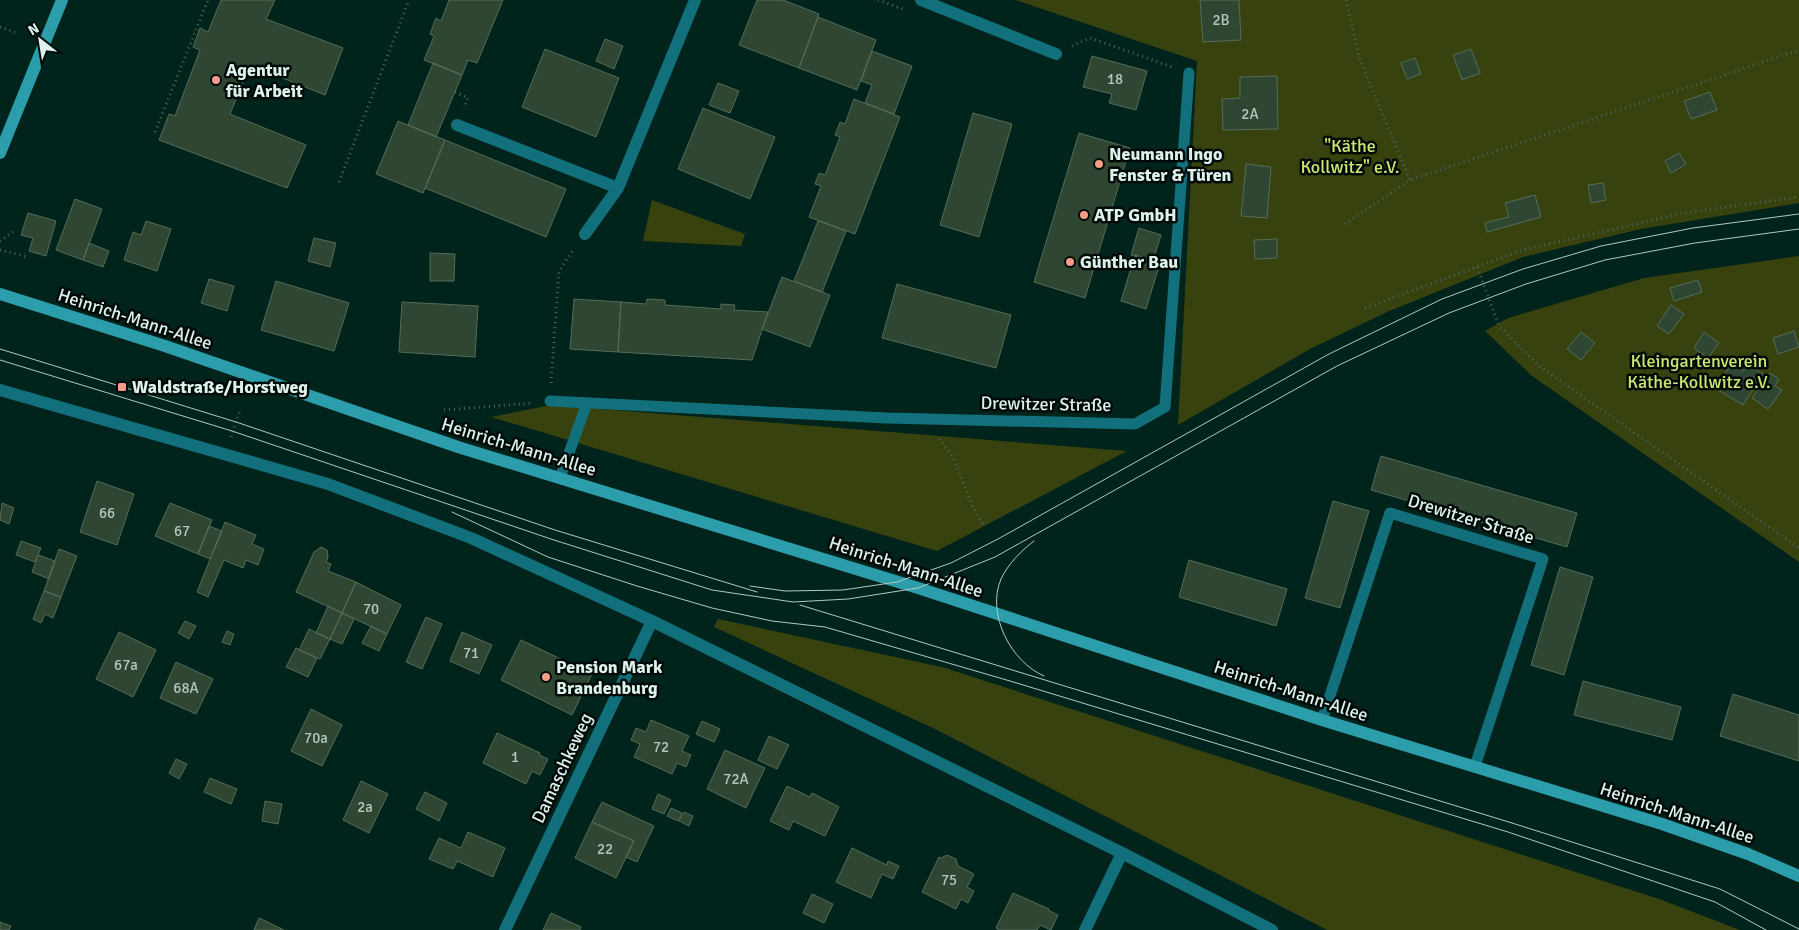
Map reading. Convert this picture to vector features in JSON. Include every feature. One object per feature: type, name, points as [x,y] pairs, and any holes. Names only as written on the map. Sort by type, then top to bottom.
[{"type":"main road","points":[[0,153],[62,0]]},
{"type":"main road","name":"Heinrich-Mann-Allee","points":[[0,294],[165,346],[458,447],[918,588],[1322,720],[1662,824],[1748,854],[1799,876]]},
{"type":"street","points":[[585,234],[618,188],[695,0]]},
{"type":"street","points":[[921,0],[1056,54]]},
{"type":"street","points":[[457,125],[618,188]]},
{"type":"street","points":[[0,390],[328,484],[471,538],[652,621],[1122,853],[1272,930]]},
{"type":"street","name":"Damaschkeweg","points":[[505,930],[652,621]]},
{"type":"street","points":[[1085,930],[1122,853]]},
{"type":"lane","name":"Drewitzer Straße","points":[[550,401],[923,419],[1135,424],[1165,407],[1189,73]]},
{"type":"lane","points":[[560,478],[587,403]]},
{"type":"lane","name":"Drewitzer Straße","points":[[1322,720],[1390,513],[1543,559],[1475,766]]},
{"type":"path","points":[[155,132],[208,0]]},
{"type":"path","points":[[339,182],[409,0]]},
{"type":"path","points":[[1346,0],[1360,60],[1410,180]]},
{"type":"path","points":[[0,27],[17,33]]},
{"type":"path","points":[[1056,54],[1090,38],[1189,73]]},
{"type":"path","points":[[1345,224],[1410,180],[1799,50]]},
{"type":"path","points":[[1366,308],[1523,250],[1684,213],[1799,197]]},
{"type":"path","points":[[0,241],[13,232]]},
{"type":"path","points":[[444,410],[550,401],[559,271],[585,234]]},
{"type":"path","points":[[0,250],[28,257]]},
{"type":"path","points":[[1477,266],[1499,326],[1538,366],[1799,548]]},
{"type":"path","points":[[225,454],[240,411]]},
{"type":"path","points":[[923,419],[953,457],[972,505],[984,526]]},
{"type":"green space","name":"\"Käthe Kollwitz\" e.V.","points":[[1015,0],[1799,0],[1799,203],[1641,229],[1523,257],[1387,312],[1310,349],[1178,425],[1197,61]]},
{"type":"green space","points":[[652,200],[745,234],[741,246],[643,241]]},
{"type":"green space","name":"Kleingartenverein Käthe-Kollwitz e.V.","points":[[1799,256],[1799,562],[1532,376],[1485,331],[1508,318],[1644,278]]},
{"type":"green space","points":[[551,405],[1127,451],[937,551],[491,417]]},
{"type":"green space","points":[[718,619],[942,667],[1662,900],[1740,930],[1327,930],[933,728],[714,627]]},
{"type":"building","name":"Agentur für Arbeit","points":[[221,0],[275,0],[266,19],[343,48],[325,95],[250,65],[230,114],[306,145],[287,188],[159,140],[169,114],[175,116],[200,50],[193,47],[200,28],[208,32]]},
{"type":"building","points":[[449,0],[503,0],[477,63],[468,60],[462,75],[424,60],[434,36],[430,34],[436,18],[441,21]]},
{"type":"building","points":[[757,0],[783,0],[819,14],[799,68],[739,45]]},
{"type":"building","points":[[1200,0],[1239,0],[1241,40],[1203,42]]},
{"type":"building","points":[[818,17],[876,40],[857,90],[799,68]]},
{"type":"building","points":[[605,39],[623,46],[614,69],[596,61]]},
{"type":"building","points":[[545,49],[619,78],[596,137],[522,107]]},
{"type":"building","points":[[1471,49],[1480,73],[1462,80],[1453,55]]},
{"type":"building","points":[[872,51],[912,66],[894,114],[865,103],[872,85],[861,81]]},
{"type":"building","points":[[1092,56],[1147,71],[1136,110],[1109,103],[1112,94],[1083,87]]},
{"type":"building","points":[[1415,58],[1421,74],[1407,79],[1401,63]]},
{"type":"building","points":[[433,63],[462,75],[436,137],[408,125]]},
{"type":"building","points":[[1277,76],[1278,129],[1223,130],[1222,99],[1240,98],[1240,77]]},
{"type":"building","points":[[718,83],[739,91],[730,113],[709,105]]},
{"type":"building","points":[[1710,92],[1717,110],[1691,119],[1684,101]]},
{"type":"building","points":[[854,99],[900,117],[855,234],[809,217],[821,186],[815,184],[819,173],[825,175],[840,137],[835,135],[840,122],[845,124]]},
{"type":"building","points":[[703,108],[775,137],[750,199],[678,169]]},
{"type":"building","points":[[973,113],[1012,124],[979,237],[940,225]]},
{"type":"building","points":[[398,121],[445,140],[423,193],[376,174]]},
{"type":"building","points":[[1079,133],[1130,148],[1085,298],[1034,282]]},
{"type":"building","points":[[445,140],[566,189],[546,237],[425,188]]},
{"type":"building","points":[[1679,153],[1686,164],[1671,173],[1665,161]]},
{"type":"building","points":[[1246,164],[1271,167],[1267,218],[1241,216]]},
{"type":"building","points":[[1603,183],[1606,200],[1591,203],[1588,185]]},
{"type":"building","points":[[1535,195],[1541,217],[1487,232],[1485,223],[1509,217],[1505,203]]},
{"type":"building","points":[[75,199],[102,209],[83,260],[56,250]]},
{"type":"building","points":[[28,213],[56,221],[46,256],[29,251],[33,238],[21,235]]},
{"type":"building","points":[[146,221],[171,229],[157,271],[124,260],[133,232],[141,235]]},
{"type":"building","points":[[818,221],[846,231],[822,292],[794,281]]},
{"type":"building","points":[[1139,228],[1161,235],[1153,261],[1131,255]]},
{"type":"building","points":[[314,238],[336,243],[330,267],[308,261]]},
{"type":"building","points":[[1277,239],[1277,258],[1255,259],[1254,240]]},
{"type":"building","points":[[89,243],[109,251],[103,267],[83,260]]},
{"type":"building","points":[[430,253],[455,254],[454,281],[430,281]]},
{"type":"building","points":[[1135,255],[1160,263],[1146,309],[1121,301]]},
{"type":"building","points":[[782,277],[830,295],[810,347],[762,329]]},
{"type":"building","points":[[209,279],[234,286],[227,311],[201,303]]},
{"type":"building","points":[[1698,280],[1702,292],[1674,301],[1670,288]]},
{"type":"building","points":[[276,281],[349,303],[334,351],[261,330]]},
{"type":"building","points":[[897,284],[1011,315],[996,368],[882,338]]},
{"type":"building","points":[[574,299],[621,302],[618,352],[570,349]]},
{"type":"building","points":[[647,299],[665,300],[665,305],[721,309],[721,304],[735,305],[734,310],[768,312],[752,360],[618,352],[621,302],[646,304]]},
{"type":"building","points":[[402,302],[478,306],[475,357],[399,352]]},
{"type":"building","points":[[1671,305],[1684,314],[1669,334],[1657,326]]},
{"type":"building","points":[[1794,331],[1799,347],[1778,354],[1773,338]]},
{"type":"building","points":[[1581,332],[1595,343],[1581,360],[1567,349]]},
{"type":"building","points":[[1704,332],[1719,343],[1708,358],[1694,348]]},
{"type":"building","points":[[1731,364],[1743,371],[1748,365],[1763,374],[1743,405],[1715,388]]},
{"type":"building","points":[[1770,373],[1779,379],[1775,386],[1782,390],[1768,409],[1752,398]]},
{"type":"building","points":[[1381,456],[1577,513],[1567,547],[1371,490]]},
{"type":"building","points":[[97,481],[134,494],[117,545],[80,532]]},
{"type":"building","points":[[1333,501],[1369,511],[1340,608],[1305,598]]},
{"type":"building","points":[[2,503],[14,508],[9,524],[0,520]]},
{"type":"building","points":[[170,503],[212,520],[198,554],[155,536]]},
{"type":"building","points":[[225,522],[256,535],[252,544],[264,549],[258,565],[246,560],[243,568],[224,560],[208,597],[197,592]]},
{"type":"building","points":[[209,526],[222,531],[210,559],[198,554]]},
{"type":"building","points":[[21,541],[41,548],[35,562],[16,555]]},
{"type":"building","points":[[321,547],[327,550],[328,557],[326,562],[331,564],[328,571],[356,582],[342,613],[296,592],[314,552]]},
{"type":"building","points":[[59,549],[77,556],[61,597],[44,591]]},
{"type":"building","points":[[38,555],[55,561],[49,579],[32,572]]},
{"type":"building","points":[[1189,560],[1287,589],[1276,626],[1179,597]]},
{"type":"building","points":[[1560,567],[1593,577],[1564,675],[1531,665]]},
{"type":"building","points":[[356,582],[401,605],[387,634],[342,613]]},
{"type":"building","points":[[44,591],[61,597],[53,618],[45,614],[41,623],[33,619]]},
{"type":"building","points":[[328,606],[342,613],[330,639],[316,633]]},
{"type":"building","points":[[342,613],[354,619],[342,644],[330,639]]},
{"type":"building","points":[[426,617],[442,624],[422,669],[406,662]]},
{"type":"building","points":[[185,621],[196,626],[189,639],[178,633]]},
{"type":"building","points":[[371,626],[387,634],[379,651],[362,643]]},
{"type":"building","points":[[309,629],[330,639],[320,659],[299,650]]},
{"type":"building","points":[[227,631],[234,634],[230,645],[222,642]]},
{"type":"building","points":[[119,632],[156,650],[133,697],[96,679]]},
{"type":"building","points":[[462,632],[492,645],[479,674],[450,661]]},
{"type":"building","name":"Pension Mark Brandenburg","points":[[521,640],[592,674],[572,715],[501,680]]},
{"type":"building","points":[[296,648],[317,658],[308,677],[286,667]]},
{"type":"building","points":[[176,662],[213,679],[196,714],[160,698]]},
{"type":"building","points":[[1583,681],[1681,707],[1672,740],[1574,715]]},
{"type":"building","points":[[1733,694],[1799,715],[1799,761],[1720,736]]},
{"type":"building","points":[[311,709],[342,725],[322,766],[291,751]]},
{"type":"building","points":[[651,720],[689,736],[682,751],[691,755],[686,767],[677,763],[672,774],[634,757],[640,744],[631,740],[636,728],[646,732]]},
{"type":"building","points":[[702,721],[720,729],[714,742],[696,734]]},
{"type":"building","points":[[497,733],[540,753],[539,755],[548,759],[540,775],[532,771],[526,784],[483,763]]},
{"type":"building","points":[[769,736],[789,745],[777,769],[758,760]]},
{"type":"building","points":[[725,750],[765,768],[746,808],[707,789]]},
{"type":"building","points":[[176,759],[187,764],[179,779],[169,773]]},
{"type":"building","points":[[210,778],[237,789],[231,804],[204,792]]},
{"type":"building","points":[[361,781],[388,794],[369,833],[343,820]]},
{"type":"building","points":[[787,786],[810,797],[812,793],[839,807],[825,836],[793,821],[789,830],[770,821]]},
{"type":"building","points":[[425,792],[447,803],[439,821],[416,809]]},
{"type":"building","points":[[658,794],[671,800],[664,814],[652,809]]},
{"type":"building","points":[[265,801],[282,804],[278,824],[262,821]]},
{"type":"building","points":[[602,802],[654,826],[637,862],[626,857],[634,841],[592,822]]},
{"type":"building","points":[[671,808],[682,813],[678,821],[667,816]]},
{"type":"building","points":[[684,812],[693,816],[689,826],[679,821]]},
{"type":"building","points":[[592,822],[634,841],[616,878],[575,858]]},
{"type":"building","points":[[468,832],[505,848],[493,877],[457,861],[453,869],[429,859],[439,838],[461,848]]},
{"type":"building","points":[[852,848],[887,865],[888,861],[899,866],[893,879],[882,874],[871,898],[836,882]]},
{"type":"building","points":[[947,855],[956,859],[958,866],[974,874],[967,887],[974,891],[968,903],[961,899],[956,909],[922,892],[939,857]]},
{"type":"building","points":[[1013,893],[1058,915],[1051,930],[1040,925],[1037,930],[1000,930],[996,928]]},
{"type":"building","points":[[812,894],[833,904],[824,923],[803,913]]},
{"type":"building","points":[[551,913],[581,927],[580,930],[543,930]]},
{"type":"building","points":[[259,918],[284,930],[254,930]]},
{"type":"building","points":[[0,922],[11,926],[9,930],[0,930]]},
{"type":"tram line","points":[[750,586],[785,591],[843,590],[897,582],[951,563],[998,539],[1329,354],[1442,299],[1523,269],[1601,246],[1693,228],[1799,214]]},
{"type":"tram line","points":[[0,360],[232,431],[554,540],[712,590],[793,602],[848,599],[918,588],[995,557],[1337,366],[1449,313],[1526,284],[1605,260],[1695,243],[1799,229]]},
{"type":"tram line","points":[[0,349],[236,422],[555,530],[757,592]]},
{"type":"tram line","points":[[452,512],[548,557],[637,586],[712,608],[772,621],[825,627],[1508,832],[1715,902],[1766,930]]},
{"type":"tram line","points":[[1034,541],[1016,558],[1004,573],[997,593],[997,607],[1004,635],[1012,648],[1021,660],[1044,676]]},
{"type":"tram line","points":[[800,605],[1512,823],[1720,889],[1799,929]]},
{"type":"place","name":"Agentur für Arbeit","points":[[216,80]]},
{"type":"place","name":"Neumann Ingo Fenster & Türen","points":[[1099,164]]},
{"type":"place","name":"ATP GmbH","points":[[1084,215]]},
{"type":"place","name":"Günther Bau","points":[[1070,262]]},
{"type":"place","name":"Waldstraße/Horstweg","points":[[122,387]]},
{"type":"place","name":"Pension Mark Brandenburg","points":[[546,677]]}]
